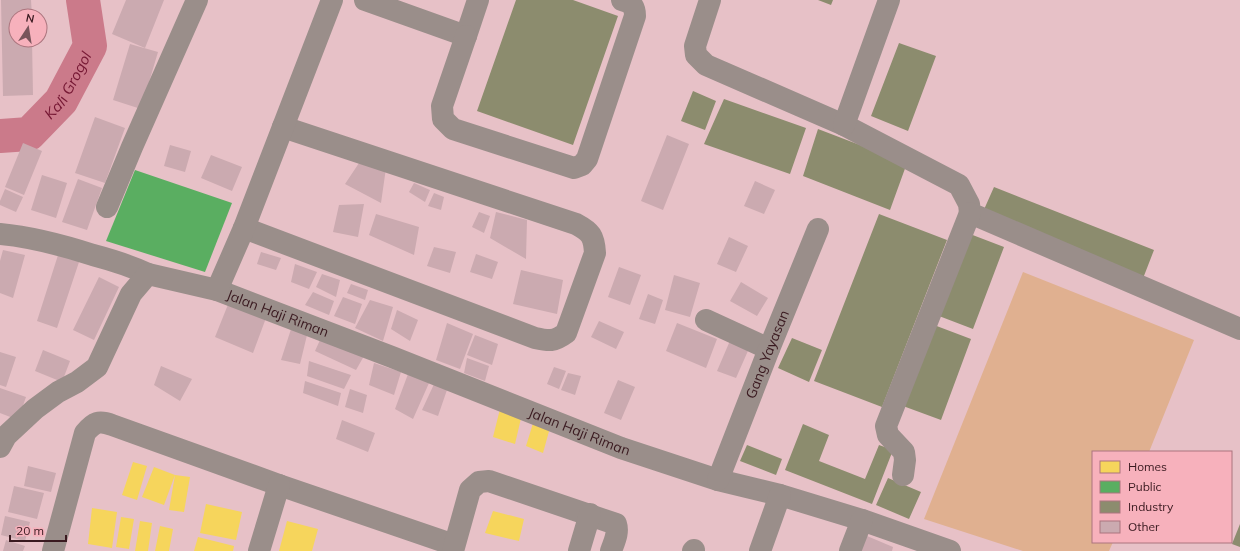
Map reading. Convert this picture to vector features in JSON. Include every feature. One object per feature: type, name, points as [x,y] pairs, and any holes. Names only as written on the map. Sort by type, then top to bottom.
[{"type":"street","points":[[107,207],[197,0]]},
{"type":"street","name":"Jalan Haji Riman","points":[[217,290],[244,228],[332,0]]},
{"type":"street","points":[[365,0],[466,36]]},
{"type":"street","points":[[478,0],[442,106],[443,119],[453,129],[574,168],[582,165],[587,159],[635,16],[634,7],[631,3],[622,0]]},
{"type":"street","points":[[710,0],[695,46],[696,55],[706,65],[844,125],[959,185],[969,204],[970,213],[886,426],[888,435],[904,452],[905,460],[903,475]]},
{"type":"street","points":[[844,125],[889,0]]},
{"type":"street","points":[[244,228],[535,338],[547,341],[557,340],[566,334],[595,253],[594,240],[588,230],[576,224],[283,127]]},
{"type":"street","points":[[970,213],[1240,329]]},
{"type":"street","name":"Gang Yayasan","points":[[718,480],[818,229]]},
{"type":"street","name":"Jalan Haji Riman","points":[[0,234],[23,236],[53,242],[134,267],[148,274],[217,290],[392,357],[595,439],[718,480],[862,520],[950,551]]},
{"type":"street","points":[[0,447],[6,436],[35,409],[58,392],[77,382],[97,367],[131,294],[148,274]]},
{"type":"street","points":[[706,320],[769,349]]},
{"type":"street","points":[[53,551],[85,432],[91,425],[99,422],[112,425],[454,548],[470,490],[479,482],[490,481],[616,524],[618,528],[617,535],[611,551]]},
{"type":"street","points":[[259,551],[279,485]]},
{"type":"street","points":[[760,551],[780,496]]},
{"type":"street","points":[[579,551],[590,514]]},
{"type":"street","points":[[850,551],[862,520]]},
{"type":"shaded area","points":[[1023,272],[1194,340],[1149,451],[1092,451],[1092,543],[1113,543],[1109,551],[1023,551],[924,519]]},
{"type":"building: Homes","points":[[501,405],[522,414],[515,444],[493,437]]},
{"type":"building: Homes","points":[[534,420],[551,424],[543,453],[526,446]]},
{"type":"building: Homes","points":[[133,462],[147,466],[137,500],[122,495]]},
{"type":"building: Homes","points":[[154,467],[175,475],[164,505],[142,497]]},
{"type":"building: Homes","points":[[175,475],[190,477],[184,512],[169,510]]},
{"type":"building: Homes","points":[[206,504],[242,512],[236,540],[200,533]]},
{"type":"building: Homes","points":[[92,508],[117,512],[112,548],[88,544]]},
{"type":"building: Homes","points":[[493,511],[524,519],[519,541],[485,533]]},
{"type":"building: Homes","points":[[121,517],[134,519],[129,549],[116,547]]},
{"type":"building: Homes","points":[[140,521],[152,523],[148,551],[135,551]]},
{"type":"building: Homes","points":[[287,521],[318,529],[312,551],[279,551]]},
{"type":"building: Homes","points":[[160,526],[173,529],[169,551],[155,551]]},
{"type":"building: Homes","points":[[198,537],[234,546],[233,551],[194,551]]},
{"type":"building: Public","points":[[135,170],[232,203],[205,272],[106,241]]},
{"type":"building: Industry","points":[[516,0],[573,0],[618,16],[573,145],[477,111]]},
{"type":"building: Industry","points":[[818,0],[833,0],[831,5]]},
{"type":"building: Industry","points":[[899,43],[936,56],[908,131],[871,116]]},
{"type":"building: Industry","points":[[693,91],[716,101],[705,130],[681,121]]},
{"type":"building: Industry","points":[[724,99],[806,128],[790,174],[704,144]]},
{"type":"building: Industry","points":[[818,129],[907,163],[890,210],[803,176]]},
{"type":"building: Industry","points":[[994,187],[1154,250],[1142,281],[982,214]]},
{"type":"building: Industry","points":[[879,214],[947,240],[882,407],[814,381]]},
{"type":"building: Industry","points":[[970,234],[1004,247],[973,329],[939,316]]},
{"type":"building: Industry","points":[[934,325],[971,339],[941,420],[903,406]]},
{"type":"building: Industry","points":[[792,338],[822,350],[809,382],[778,368]]},
{"type":"building: Industry","points":[[803,424],[829,435],[819,461],[865,479],[879,445],[893,450],[872,504],[785,470]]},
{"type":"building: Industry","points":[[747,445],[782,459],[776,475],[740,461]]},
{"type":"building: Industry","points":[[888,478],[921,492],[909,519],[876,505]]},
{"type":"building: Industry","points":[[1240,524],[1240,547],[1232,544]]},
{"type":"building: Other","points":[[1,0],[31,0],[32,8],[8,8],[8,48],[32,48],[33,95],[3,96]]},
{"type":"building: Other","points":[[126,0],[164,0],[145,48],[112,34]]},
{"type":"building: Other","points":[[130,44],[158,52],[141,109],[113,100]]},
{"type":"building: Other","points":[[95,117],[125,128],[105,183],[75,173]]},
{"type":"building: Other","points":[[667,135],[689,144],[663,210],[641,201]]},
{"type":"building: Other","points":[[23,143],[42,151],[24,195],[5,187]]},
{"type":"building: Other","points":[[170,145],[191,151],[185,172],[164,166]]},
{"type":"building: Other","points":[[211,155],[242,167],[232,191],[201,178]]},
{"type":"building: Other","points":[[361,160],[386,168],[381,203],[345,184]]},
{"type":"building: Other","points":[[42,175],[67,183],[56,218],[31,210]]},
{"type":"building: Other","points":[[78,179],[102,188],[87,230],[62,222]]},
{"type":"building: Other","points":[[755,181],[775,190],[764,214],[744,206]]},
{"type":"building: Other","points":[[414,183],[430,190],[425,202],[409,192]]},
{"type":"building: Other","points":[[5,189],[23,197],[16,212],[0,205]]},
{"type":"building: Other","points":[[434,193],[444,197],[441,210],[428,206]]},
{"type":"building: Other","points":[[364,204],[358,237],[333,232],[339,205]]},
{"type":"building: Other","points":[[479,212],[490,216],[484,233],[472,227]]},
{"type":"building: Other","points":[[496,212],[527,220],[526,259],[490,238]]},
{"type":"building: Other","points":[[376,214],[419,227],[414,255],[369,235]]},
{"type":"building: Other","points":[[729,237],[748,246],[736,272],[717,264]]},
{"type":"building: Other","points":[[434,247],[456,252],[450,273],[427,266]]},
{"type":"building: Other","points":[[3,250],[25,255],[13,298],[0,293],[0,261]]},
{"type":"building: Other","points":[[59,252],[80,259],[57,328],[37,321]]},
{"type":"building: Other","points":[[261,252],[281,258],[276,270],[257,264]]},
{"type":"building: Other","points":[[476,254],[498,262],[492,279],[470,272]]},
{"type":"building: Other","points":[[295,264],[317,272],[309,289],[291,282]]},
{"type":"building: Other","points":[[619,267],[641,275],[630,305],[608,297]]},
{"type":"building: Other","points":[[521,270],[563,280],[557,314],[513,304]]},
{"type":"building: Other","points":[[322,274],[340,280],[336,297],[316,287]]},
{"type":"building: Other","points":[[674,275],[700,283],[690,317],[665,310]]},
{"type":"building: Other","points":[[99,277],[119,287],[94,340],[73,330]]},
{"type":"building: Other","points":[[741,282],[768,298],[757,316],[730,301]]},
{"type":"building: Other","points":[[351,284],[368,290],[365,300],[347,293]]},
{"type":"building: Other","points":[[313,292],[334,301],[329,315],[305,305]]},
{"type":"building: Other","points":[[648,294],[663,300],[655,324],[639,319]]},
{"type":"building: Other","points":[[343,297],[362,304],[355,324],[334,316]]},
{"type":"building: Other","points":[[370,300],[393,307],[383,341],[355,328]]},
{"type":"building: Other","points":[[229,302],[266,318],[253,353],[215,337]]},
{"type":"building: Other","points":[[397,310],[418,320],[410,341],[391,329]]},
{"type":"building: Other","points":[[599,321],[624,332],[616,349],[591,337]]},
{"type":"building: Other","points":[[447,323],[473,334],[460,369],[436,360]]},
{"type":"building: Other","points":[[677,323],[717,339],[706,368],[666,351]]},
{"type":"building: Other","points":[[292,326],[308,331],[300,364],[281,360]]},
{"type":"building: Other","points":[[475,335],[498,344],[492,365],[467,355]]},
{"type":"building: Other","points":[[732,336],[751,344],[736,378],[717,371]]},
{"type":"building: Other","points":[[320,340],[364,356],[356,370],[315,351]]},
{"type":"building: Other","points":[[43,350],[70,361],[62,382],[35,371]]},
{"type":"building: Other","points":[[0,352],[16,357],[6,387],[0,385]]},
{"type":"building: Other","points":[[467,358],[489,366],[485,381],[464,373]]},
{"type":"building: Other","points":[[309,361],[351,375],[344,389],[307,376]]},
{"type":"building: Other","points":[[374,363],[401,372],[394,395],[369,385]]},
{"type":"building: Other","points":[[161,366],[192,379],[180,401],[154,385]]},
{"type":"building: Other","points":[[554,367],[566,371],[559,389],[547,384]]},
{"type":"building: Other","points":[[568,373],[581,376],[575,395],[561,390]]},
{"type":"building: Other","points":[[408,374],[429,383],[413,419],[395,409]]},
{"type":"building: Other","points":[[618,380],[635,387],[621,420],[604,413]]},
{"type":"building: Other","points":[[305,381],[341,393],[338,406],[303,393]]},
{"type":"building: Other","points":[[435,382],[448,387],[438,416],[422,410]]},
{"type":"building: Other","points":[[0,388],[26,397],[18,420],[0,413]]},
{"type":"building: Other","points":[[350,389],[367,395],[363,413],[345,407]]},
{"type":"building: Other","points":[[342,420],[375,433],[368,452],[336,439]]},
{"type":"building: Other","points":[[28,466],[56,473],[51,492],[24,486]]},
{"type":"building: Other","points":[[14,486],[44,493],[37,519],[8,512]]},
{"type":"building: Other","points":[[5,516],[30,522],[25,541],[1,535]]},
{"type":"building: Other","points":[[867,536],[893,547],[892,551],[861,551]]},
{"type":"building: Other","points":[[6,540],[25,546],[23,551],[3,551]]},
{"type":"waterway","name":"Kali Grogol","points":[[0,136],[29,134],[61,101],[90,46],[83,0]]}]
